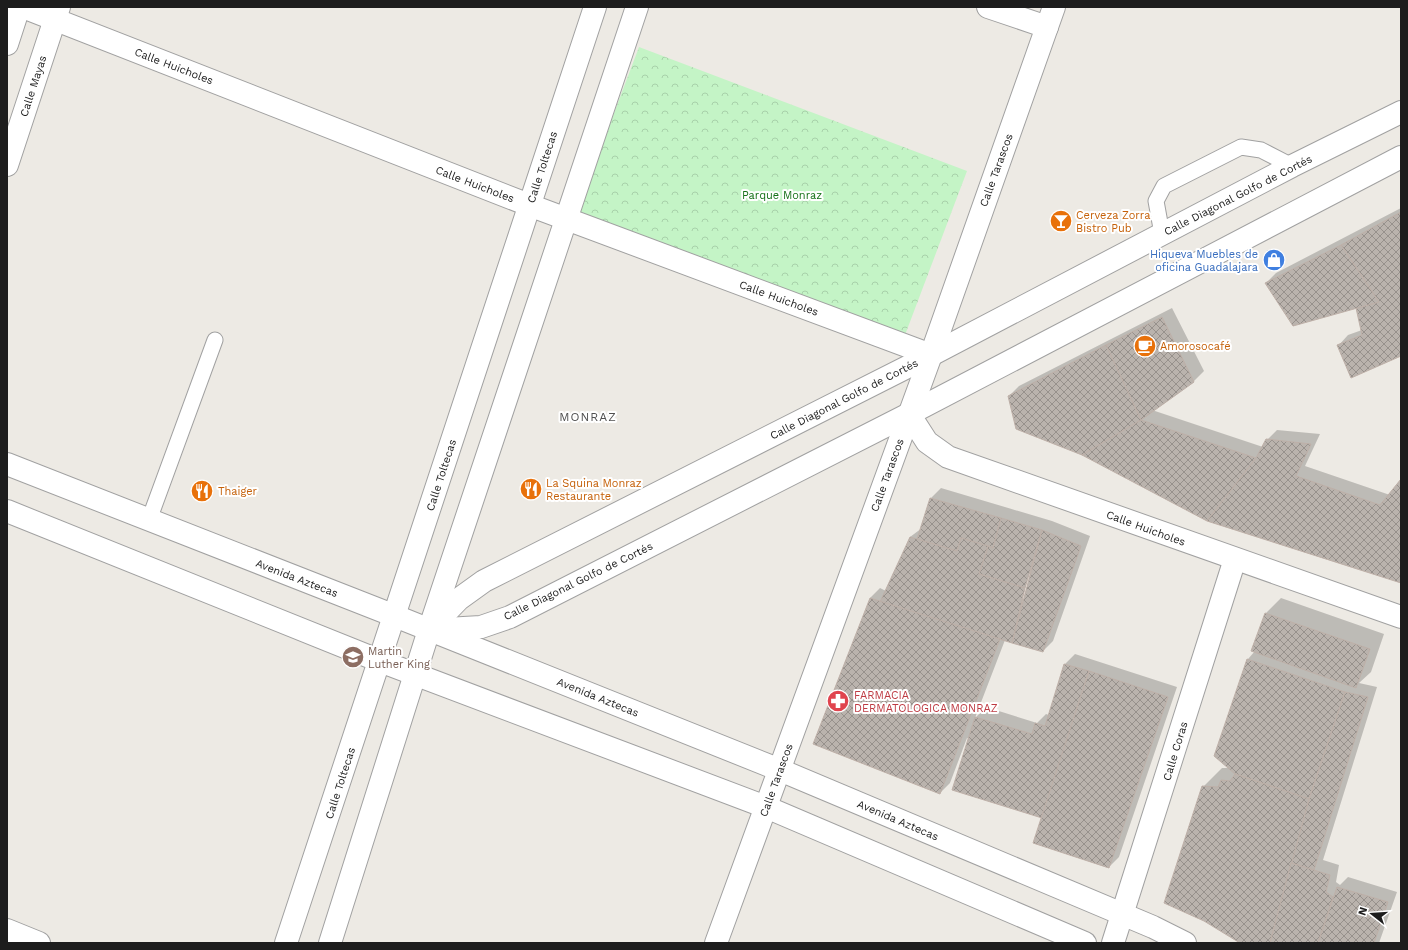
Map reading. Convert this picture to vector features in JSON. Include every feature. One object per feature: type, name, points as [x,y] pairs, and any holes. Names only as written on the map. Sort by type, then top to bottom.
[{"type":"street","points":[[7,44],[19,7]]},
{"type":"street","name":"Calle Huicholes","points":[[23,7],[57,13],[529,205],[930,355]]},
{"type":"street","name":"Calle Toltecas","points":[[286,943],[595,7]]},
{"type":"street","points":[[330,943],[429,630],[637,7]]},
{"type":"street","points":[[988,7],[1047,27]]},
{"type":"street","name":"Calle Tarascos","points":[[716,943],[909,414],[1054,7]]},
{"type":"street","name":"Calle Mayas","points":[[7,165],[57,13]]},
{"type":"street","name":"Calle Diagonal Golfo de Cortés","points":[[429,630],[459,600],[484,581],[930,355],[1292,166],[1401,112]]},
{"type":"street","name":"Calle Diagonal Golfo de Cortés","points":[[429,630],[480,627],[510,617],[909,414],[1401,157]]},
{"type":"street","name":"Calle Huicholes","points":[[909,414],[927,442],[948,457],[1401,616]]},
{"type":"street","name":"Avenida Aztecas","points":[[7,464],[395,616],[780,770],[1123,915],[1185,943]]},
{"type":"street","points":[[7,511],[380,661],[415,673],[766,808],[1085,943]]},
{"type":"street","name":"Calle Coras","points":[[1113,943],[1235,559]]},
{"type":"street","points":[[7,930],[39,943]]},
{"type":"lane","points":[[1162,234],[1156,201],[1164,186],[1241,147],[1261,150],[1292,166]]},
{"type":"lane","points":[[149,520],[215,340]]},
{"type":"green space","name":"Parque Monraz","points":[[639,47],[967,171],[905,335],[577,211]]},
{"type":"building","points":[[1401,212],[1401,356],[1351,378],[1337,345],[1362,335],[1356,308],[1379,302],[1341,245]]},
{"type":"building","points":[[1341,245],[1379,302],[1293,326],[1265,283]]},
{"type":"building","points":[[1162,317],[1194,382],[1141,420],[1106,345]]},
{"type":"building","points":[[1106,345],[1141,420],[1082,455],[1016,429],[1008,396]]},
{"type":"building","points":[[1141,420],[1256,458],[1207,521],[1082,455]]},
{"type":"building","points":[[1266,439],[1311,444],[1296,476],[1380,505],[1401,479],[1401,583],[1207,521],[1256,458]]},
{"type":"building","points":[[930,498],[1001,518],[993,548],[961,538],[957,551],[917,539]]},
{"type":"building","points":[[1001,518],[1042,530],[1025,588],[979,574],[988,546],[993,548]]},
{"type":"building","points":[[1042,530],[1081,546],[1043,652],[1012,643]]},
{"type":"building","points":[[910,537],[957,551],[961,538],[988,546],[979,574],[1025,588],[1012,643],[880,602]]},
{"type":"building","points":[[870,598],[1000,639],[940,794],[813,744]]},
{"type":"building","points":[[1265,613],[1370,649],[1356,688],[1251,651]]},
{"type":"building","points":[[1247,659],[1345,692],[1309,799],[1235,774],[1214,756]]},
{"type":"building","points":[[1064,664],[1089,671],[1042,818],[952,790],[975,717],[1032,734],[1035,723],[1045,726]]},
{"type":"building","points":[[1089,671],[1168,697],[1109,868],[1033,843]]},
{"type":"building","points":[[1345,692],[1368,697],[1314,870],[1291,863],[1309,799]]},
{"type":"building","points":[[1235,774],[1309,799],[1270,943],[1240,943],[1204,921],[1164,903],[1202,786],[1218,787],[1221,780],[1230,781]]},
{"type":"building","points":[[1291,863],[1330,875],[1326,892],[1333,897],[1318,943],[1270,943]]},
{"type":"building","points":[[1337,887],[1388,902],[1374,943],[1318,943]]},
{"type":"place","name":"Cerveza Zorra Bistro Pub","points":[[1061,221]]},
{"type":"place","name":"Hiqueva Muebles de oficina Guadalajara","points":[[1274,260]]},
{"type":"place","name":"Amorosocafé","points":[[1145,346]]},
{"type":"place","name":"La Squina Monraz Restaurante","points":[[531,489]]},
{"type":"place","name":"Thaiger","points":[[202,491]]},
{"type":"place","name":"Martin Luther King","points":[[353,657]]},
{"type":"place","name":"FARMACIA DERMATOLOGICA MONRAZ","points":[[838,701]]},
{"type":"district","name":"MONRAZ","points":[[588,417]]}]
